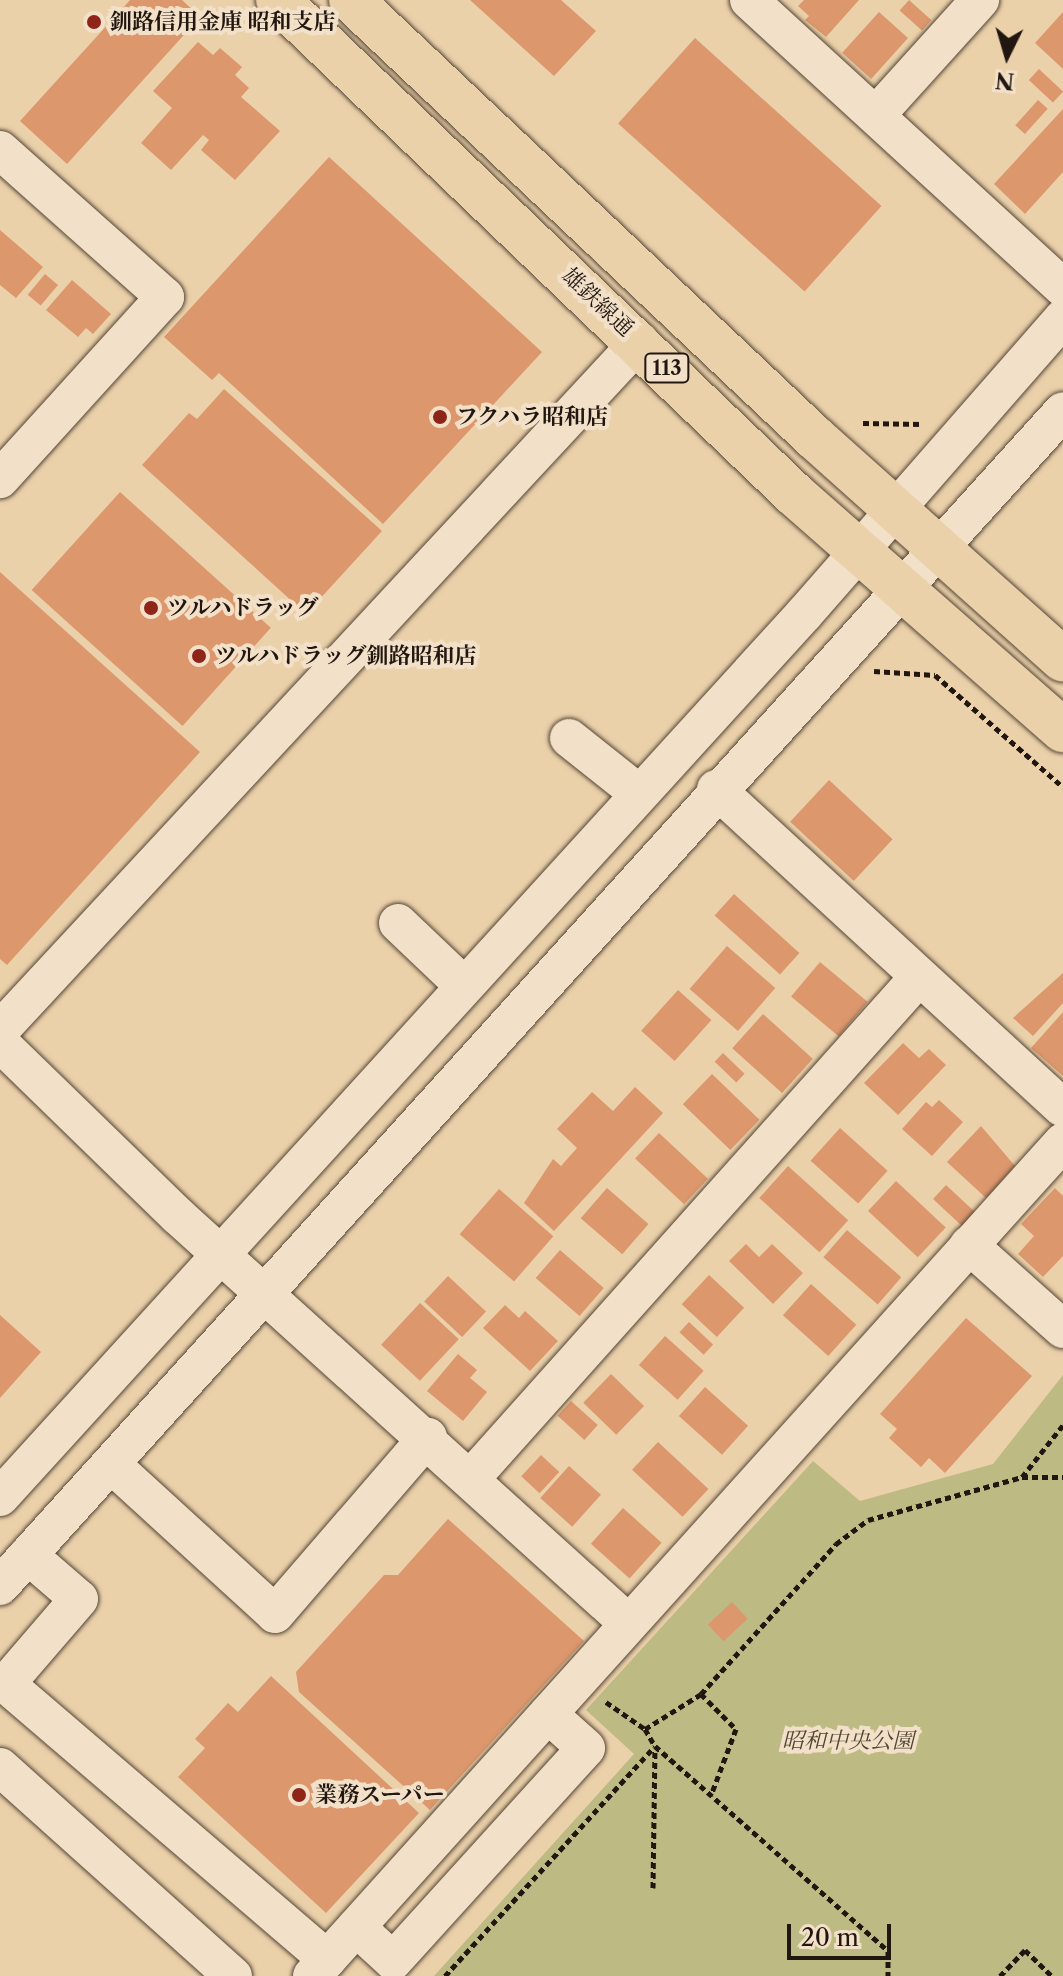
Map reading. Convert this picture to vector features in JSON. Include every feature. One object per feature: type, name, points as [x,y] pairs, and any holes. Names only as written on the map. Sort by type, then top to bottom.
[{"type":"main road","name":"雄鉄線通","points":[[278,0],[858,551],[1063,730]]},
{"type":"main road","name":"113","points":[[351,0],[895,509],[1063,660]]},
{"type":"street","points":[[749,0],[877,114],[1063,288]]},
{"type":"street","points":[[877,114],[980,0]]},
{"type":"street","points":[[0,479],[165,297],[2,154]]},
{"type":"street","points":[[0,1497],[858,551],[1063,318]]},
{"type":"street","points":[[0,1030],[640,341]]},
{"type":"street","points":[[0,1586],[716,789],[1063,411]]},
{"type":"street","points":[[569,738],[637,792]]},
{"type":"street","points":[[716,789],[1063,1108]]},
{"type":"street","points":[[398,923],[463,985]]},
{"type":"street","points":[[473,1476],[919,977]]},
{"type":"street","points":[[7,1065],[473,1476],[628,1623]]},
{"type":"street","points":[[28,1555],[79,1599],[6,1684],[320,1968],[1063,1142]]},
{"type":"street","points":[[969,1245],[1063,1329]]},
{"type":"street","points":[[111,1464],[275,1614],[428,1437]]},
{"type":"street","points":[[356,1927],[393,1961],[586,1748],[548,1714]]},
{"type":"street","points":[[0,1767],[233,1976]]},
{"type":"street","points":[[457,1815],[494,1850]]},
{"type":"path","points":[[863,423],[924,424]]},
{"type":"path","points":[[873,671],[935,675],[1063,787]]},
{"type":"path","points":[[1022,1477],[1063,1425]]},
{"type":"path","points":[[645,1729],[701,1694],[836,1544],[868,1520],[1022,1477],[1063,1477]]},
{"type":"path","points":[[701,1694],[736,1729],[711,1795]]},
{"type":"path","points":[[595,1695],[645,1729],[655,1746],[888,1951],[888,1976]]},
{"type":"path","points":[[653,1888],[655,1746]]},
{"type":"path","points":[[445,1976],[655,1746]]},
{"type":"path","points":[[1000,1976],[1025,1950],[1052,1976]]},
{"type":"green space","name":"昭和中央公園","points":[[1063,1375],[1063,1976],[434,1976],[634,1754],[586,1710],[813,1461],[860,1501],[993,1464]]},
{"type":"building","points":[[130,0],[182,0],[196,13],[188,22],[192,26],[67,164],[20,121]]},
{"type":"building","points":[[470,0],[561,0],[596,31],[554,76]]},
{"type":"building","points":[[804,0],[859,0],[826,37],[805,20],[809,16],[798,6]]},
{"type":"building","points":[[909,0],[931,20],[922,30],[900,10]]},
{"type":"building","points":[[879,12],[908,38],[871,79],[842,53]]},
{"type":"building","points":[[1063,12],[1063,69],[1035,43]]},
{"type":"building","points":[[695,38],[882,206],[805,291],[618,123]]},
{"type":"building","points":[[198,42],[213,55],[220,48],[242,67],[235,75],[249,88],[241,97],[280,131],[235,180],[201,150],[209,140],[203,135],[171,170],[141,143],[172,108],[153,91]]},
{"type":"building","points":[[1039,69],[1063,91],[1053,102],[1029,80]]},
{"type":"building","points":[[1038,100],[1048,109],[1025,134],[1015,125]]},
{"type":"building","points":[[1063,109],[1063,172],[1025,214],[994,184]]},
{"type":"building","points":[[329,157],[542,352],[383,524],[219,373],[212,380],[164,337]]},
{"type":"building","points":[[0,230],[43,267],[16,298],[0,285]]},
{"type":"building","points":[[45,274],[58,285],[41,306],[28,295]]},
{"type":"building","points":[[72,280],[111,314],[93,334],[86,328],[78,337],[46,310]]},
{"type":"building","points":[[224,389],[382,531],[306,614],[142,465],[189,413],[197,419]]},
{"type":"building","name":"ツルハドラッグ","points":[[120,492],[271,628],[183,726],[32,590]]},
{"type":"building","points":[[0,572],[200,752],[7,965],[0,959]]},
{"type":"building","points":[[829,780],[893,839],[854,881],[790,822]]},
{"type":"building","points":[[734,894],[799,953],[780,974],[715,916]]},
{"type":"building","points":[[727,946],[775,988],[738,1031],[690,989]]},
{"type":"building","points":[[820,962],[867,1002],[839,1036],[791,996]]},
{"type":"building","points":[[1063,973],[1063,1003],[1033,1036],[1013,1018]]},
{"type":"building","points":[[678,990],[711,1020],[675,1061],[641,1031]]},
{"type":"building","points":[[1063,1012],[1063,1076],[1031,1048]]},
{"type":"building","points":[[763,1014],[813,1059],[782,1093],[732,1048]]},
{"type":"building","points":[[903,1043],[919,1058],[929,1049],[946,1065],[898,1115],[864,1083]]},
{"type":"building","points":[[723,1053],[745,1074],[736,1082],[715,1062]]},
{"type":"building","points":[[712,1074],[759,1120],[730,1150],[683,1104]]},
{"type":"building","points":[[635,1087],[663,1113],[554,1231],[524,1203],[553,1159],[561,1166],[577,1148],[557,1129],[592,1092],[613,1111]]},
{"type":"building","points":[[939,1100],[963,1122],[932,1156],[902,1129],[926,1102],[932,1107]]},
{"type":"building","points":[[981,1126],[1015,1166],[986,1198],[947,1162]]},
{"type":"building","points":[[840,1128],[888,1171],[858,1204],[811,1161]]},
{"type":"building","points":[[659,1133],[708,1179],[684,1204],[635,1159]]},
{"type":"building","points":[[788,1166],[848,1220],[819,1252],[759,1198]]},
{"type":"building","points":[[896,1181],[946,1227],[918,1257],[868,1211]]},
{"type":"building","points":[[946,1185],[975,1212],[962,1226],[933,1199]]},
{"type":"building","points":[[607,1188],[649,1224],[622,1254],[581,1218]]},
{"type":"building","points":[[1055,1188],[1063,1196],[1063,1256],[1043,1277],[1018,1254],[1034,1236],[1021,1224]]},
{"type":"building","points":[[499,1189],[553,1236],[514,1282],[460,1234]]},
{"type":"building","points":[[847,1230],[901,1277],[878,1304],[823,1257]]},
{"type":"building","points":[[746,1244],[759,1257],[772,1244],[803,1273],[773,1304],[729,1261]]},
{"type":"building","points":[[560,1250],[604,1288],[579,1316],[536,1278]]},
{"type":"building","points":[[709,1275],[744,1308],[717,1337],[682,1304]]},
{"type":"building","points":[[448,1276],[486,1311],[462,1337],[424,1302]]},
{"type":"building","points":[[811,1284],[856,1325],[828,1356],[783,1315]]},
{"type":"building","points":[[420,1303],[459,1339],[420,1381],[381,1345]]},
{"type":"building","points":[[505,1305],[519,1318],[525,1311],[558,1341],[530,1371],[483,1328]]},
{"type":"building","points":[[0,1315],[41,1352],[0,1398]]},
{"type":"building","points":[[966,1318],[1032,1376],[945,1473],[929,1458],[921,1467],[889,1438],[897,1429],[880,1414]]},
{"type":"building","points":[[689,1322],[713,1345],[704,1355],[679,1332]]},
{"type":"building","points":[[665,1336],[704,1371],[678,1400],[639,1365]]},
{"type":"building","points":[[458,1354],[477,1370],[470,1378],[487,1392],[463,1421],[427,1391]]},
{"type":"building","points":[[611,1374],[644,1406],[616,1435],[583,1403]]},
{"type":"building","points":[[705,1387],[748,1426],[722,1455],[679,1416]]},
{"type":"building","points":[[571,1401],[598,1425],[584,1440],[558,1416]]},
{"type":"building","points":[[658,1442],[708,1489],[683,1517],[632,1470]]},
{"type":"building","points":[[541,1455],[559,1472],[540,1493],[521,1476]]},
{"type":"building","points":[[569,1466],[601,1495],[572,1527],[540,1498]]},
{"type":"building","points":[[623,1508],[662,1543],[630,1578],[591,1544]]},
{"type":"building","points":[[448,1519],[584,1641],[430,1810],[299,1692],[296,1672],[384,1575],[398,1575]]},
{"type":"building","points":[[732,1602],[748,1619],[724,1641],[708,1625]]},
{"type":"building","name":"業務スーパー","points":[[271,1676],[419,1813],[326,1913],[178,1777],[205,1748],[195,1739],[228,1703],[238,1712]]},
{"type":"place","name":"釧路信用金庫 昭和支店","points":[[94,22]]},
{"type":"place","name":"フクハラ昭和店","points":[[440,417]]},
{"type":"place","name":"ツルハドラッグ","points":[[151,608]]},
{"type":"place","name":"ツルハドラッグ釧路昭和店","points":[[199,656]]},
{"type":"place","name":"業務スーパー","points":[[299,1795]]}]
